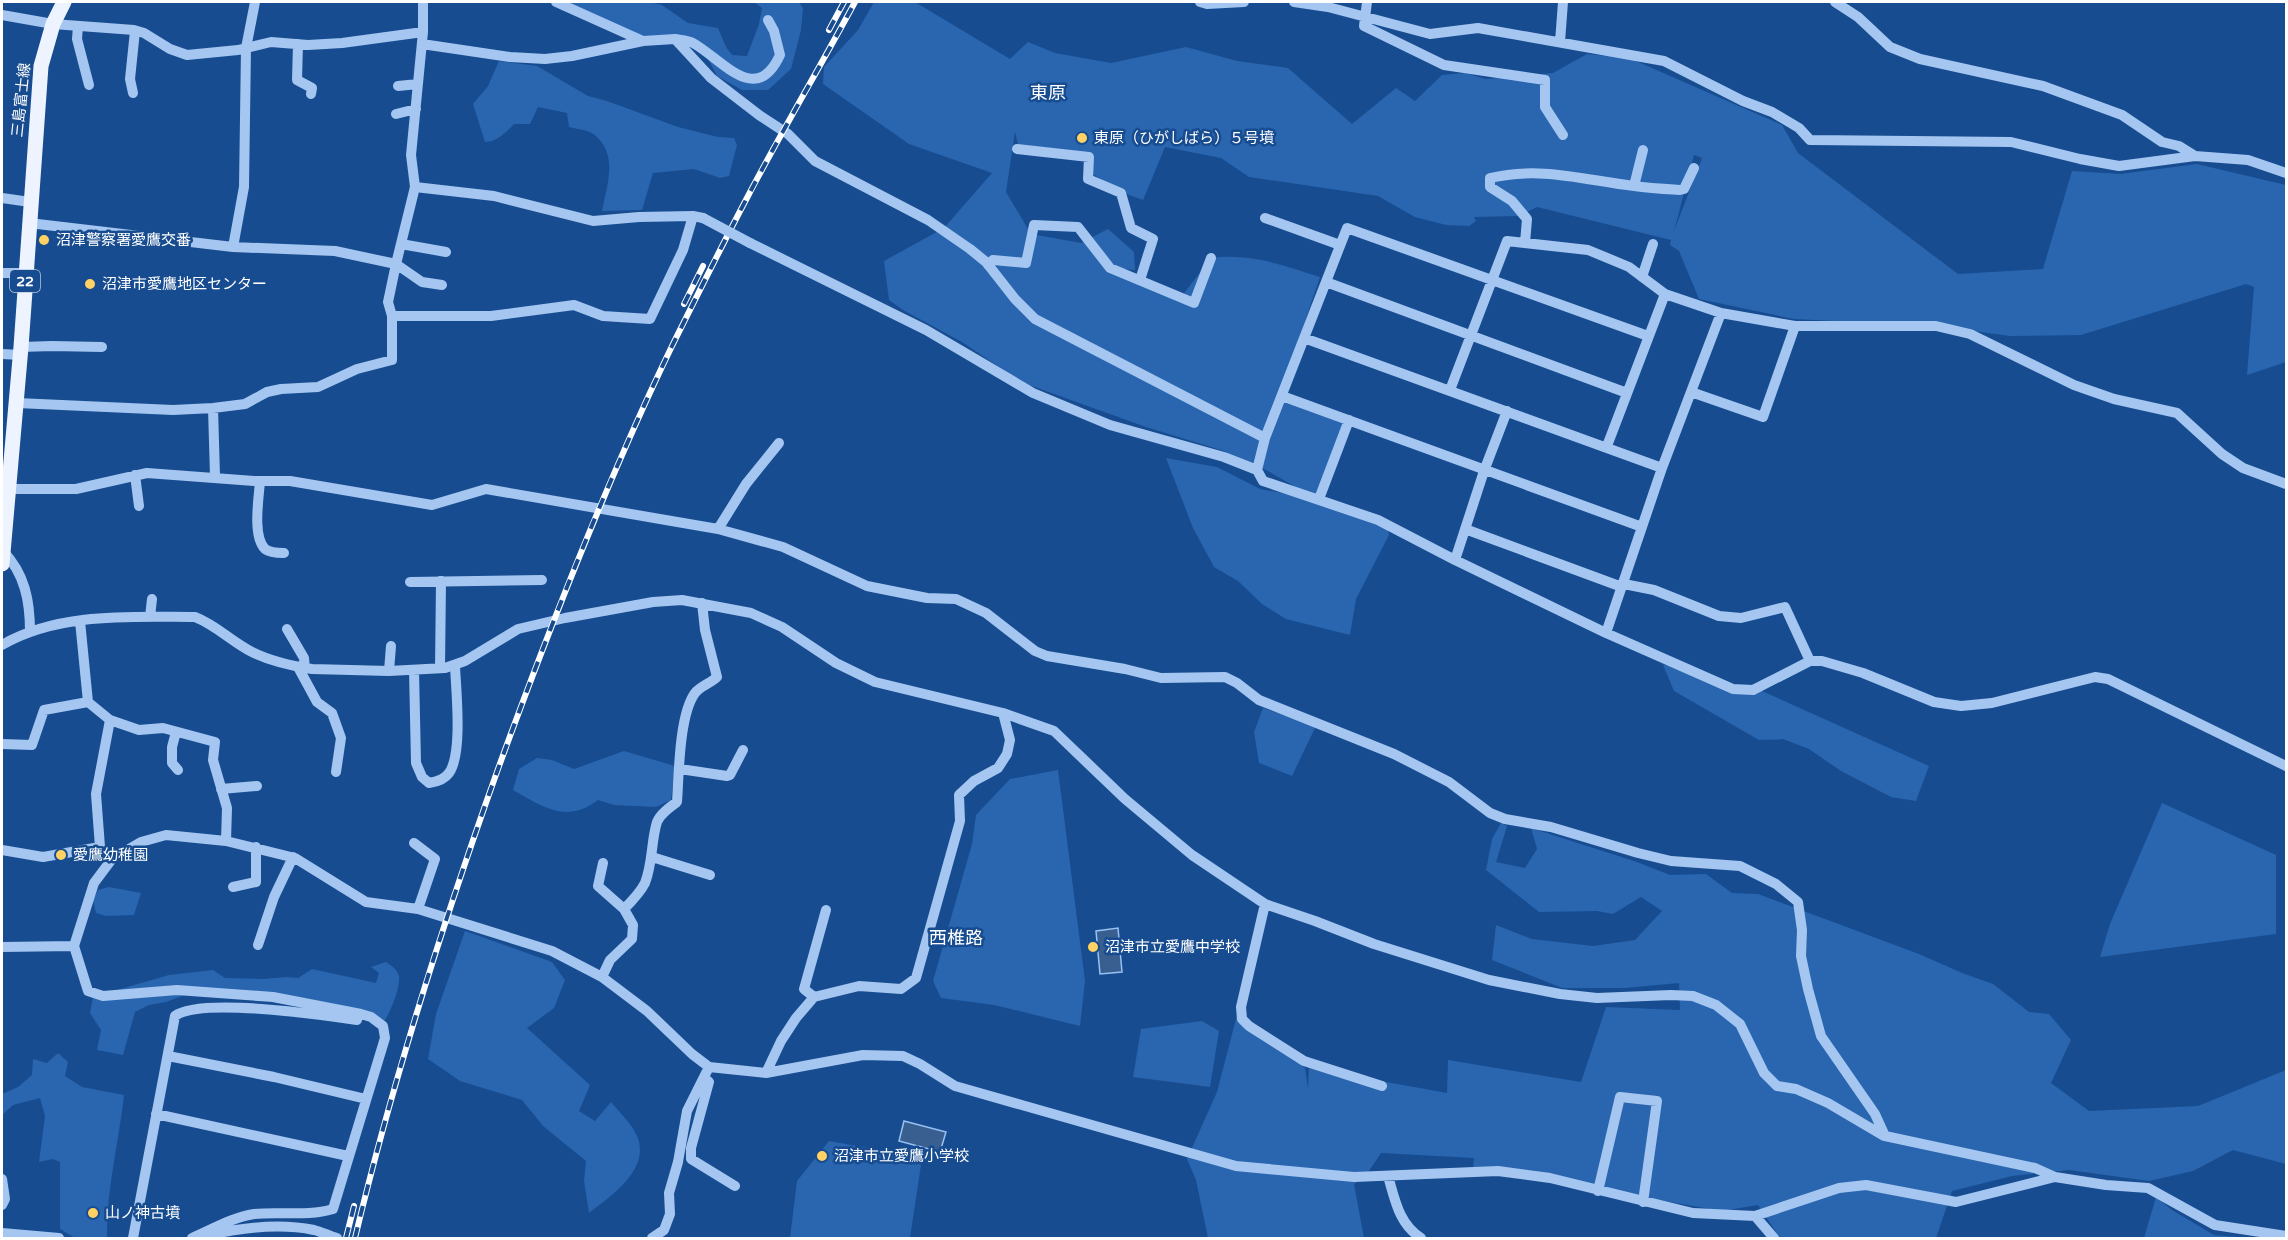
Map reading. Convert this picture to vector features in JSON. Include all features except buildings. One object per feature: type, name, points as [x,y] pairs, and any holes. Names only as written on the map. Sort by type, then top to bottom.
[{"type":"main road","name":"三島富士線","points":[[2,557],[5,489],[17,403],[28,223],[41,66],[53,24],[64,2]]},
{"type":"street","points":[[233,247],[244,187],[246,48],[255,2]]},
{"type":"street","points":[[17,403],[173,410],[213,408],[245,404],[267,392],[281,389],[318,387],[357,369],[392,360],[392,316],[388,302],[415,187],[411,155],[423,38],[423,2]]},
{"type":"street","points":[[556,2],[643,41]]},
{"type":"street","points":[[1200,2],[1207,4],[1244,2]]},
{"type":"street","points":[[1294,2],[1328,7],[1430,34],[1478,28],[1664,61],[1743,101],[1772,112],[1799,128],[1810,140],[2011,142],[2079,159],[2119,166],[2195,156],[2248,159],[2286,173]]},
{"type":"street","points":[[1367,2],[1364,26],[1444,65],[1545,80],[1545,107],[1563,135]]},
{"type":"street","points":[[1560,42],[1563,2]]},
{"type":"street","points":[[1834,2],[1858,17],[1890,47],[1920,59],[2043,86],[2122,115],[2162,142],[2179,146],[2195,156]]},
{"type":"street","points":[[2,15],[53,24],[135,31],[144,33],[170,49],[187,55],[246,48],[271,42],[342,43],[423,38],[510,57],[545,59],[572,56],[643,41],[675,39],[691,41],[743,78],[759,78],[773,70],[780,55],[774,31],[768,20]]},
{"type":"street","points":[[78,26],[77,39],[89,85]]},
{"type":"street","points":[[133,93],[130,79],[135,31]]},
{"type":"street","points":[[675,39],[711,78],[788,134],[815,161],[928,220],[970,249],[988,265],[1015,299],[1035,319],[1265,438]]},
{"type":"street","points":[[298,44],[297,80],[312,88],[311,94]]},
{"type":"street","points":[[399,86],[418,84]]},
{"type":"street","points":[[396,114],[416,109]]},
{"type":"street","points":[[1017,149],[1089,157],[1088,179],[1121,193],[1131,228],[1153,239],[1140,280]]},
{"type":"street","points":[[1634,186],[1643,150]]},
{"type":"street","points":[[1525,243],[1527,219],[1525,215],[1512,201],[1490,187],[1490,178],[1513,173],[1542,173],[1680,190],[1684,189],[1695,168]]},
{"type":"street","points":[[415,187],[494,196],[593,221],[639,217],[698,217],[926,330],[1033,393],[1110,425],[1224,457],[1257,470],[1263,481],[1378,520],[1606,633],[1734,689],[1753,690],[1810,662],[1821,662],[1863,673],[1934,702],[1961,706],[1992,703],[2095,677],[2108,679],[2286,766]]},
{"type":"street","points":[[2,198],[30,202]]},
{"type":"street","points":[[392,316],[491,315],[574,305],[603,316],[650,319],[698,217]]},
{"type":"street","points":[[1265,218],[1340,245]]},
{"type":"street","points":[[28,223],[233,247],[335,251],[396,264],[422,282],[442,285]]},
{"type":"street","points":[[988,265],[993,260],[1026,263],[1034,225],[1078,228],[1110,268],[1194,303],[1211,258]]},
{"type":"street","points":[[1257,470],[1265,438],[1347,228],[1648,336]]},
{"type":"street","points":[[1450,390],[1507,241],[1588,250],[1629,267],[1665,294],[1721,313],[1795,326],[1936,326],[1970,334],[2074,384],[2114,399],[2177,413],[2222,454],[2243,468],[2286,484]]},
{"type":"street","points":[[401,244],[446,252]]},
{"type":"street","points":[[1642,277],[1653,244]]},
{"type":"street","points":[[2,273],[26,273]]},
{"type":"street","points":[[1326,282],[1627,393]]},
{"type":"street","points":[[1607,446],[1665,294]]},
{"type":"street","points":[[1606,633],[1662,468],[1721,313]]},
{"type":"street","points":[[1690,392],[1763,417],[1795,326]]},
{"type":"street","points":[[1305,338],[1607,446],[1662,468]]},
{"type":"street","points":[[2,354],[102,347]]},
{"type":"street","points":[[1282,396],[1642,527]]},
{"type":"street","points":[[213,408],[215,476]]},
{"type":"street","points":[[1455,560],[1484,471],[1508,411]]},
{"type":"street","points":[[1319,499],[1349,420]]},
{"type":"street","points":[[718,529],[746,484],[779,443]]},
{"type":"street","points":[[5,489],[76,489],[135,475],[171,473],[260,481],[290,481],[432,505],[486,489],[718,529],[783,547],[867,586],[927,598],[956,599],[986,613],[1035,651],[1047,656],[1125,669],[1161,678],[1226,677],[1260,700],[1394,754],[1449,782],[1490,813],[1504,819],[1551,827],[1638,854],[1671,861],[1740,866],[1776,884],[1798,902],[1802,930],[1801,956],[1821,1036],[1875,1114],[1885,1136]]},
{"type":"street","points":[[135,475],[139,506]]},
{"type":"street","points":[[260,481],[257,522],[261,543],[271,552],[284,554]]},
{"type":"street","points":[[1465,529],[1623,585],[1654,590],[1719,616],[1741,618],[1785,608],[1810,662]]},
{"type":"street","points":[[2,557],[13,560],[26,589],[30,632]]},
{"type":"street","points":[[410,582],[542,580]]},
{"type":"street","points":[[440,668],[441,581]]},
{"type":"street","points":[[150,617],[152,599]]},
{"type":"street","points":[[2,645],[30,632],[105,617],[195,617],[208,621],[251,652],[302,668],[414,670],[455,666],[518,629],[653,602],[682,600],[751,614],[782,627],[836,663],[874,682],[1003,713],[1059,735],[1125,799],[1184,848],[1264,904],[1374,944],[1489,980],[1560,994],[1597,998],[1693,996],[1716,1005],[1740,1024],[1764,1073],[1777,1086],[1796,1089],[1828,1103],[1885,1136],[2035,1168],[2055,1178]]},
{"type":"street","points":[[624,909],[644,885],[652,857],[658,821],[668,808],[677,802],[687,709],[696,691],[717,677],[705,630],[702,603]]},
{"type":"street","points":[[80,621],[88,702],[110,720],[139,730],[163,728],[215,742],[213,760],[227,808],[226,841]]},
{"type":"street","points":[[287,629],[304,658],[302,668],[317,702],[332,714],[341,738],[336,772]]},
{"type":"street","points":[[389,671],[391,646]]},
{"type":"street","points":[[414,670],[416,763],[422,777],[429,783],[439,781],[449,773],[457,752],[455,666]]},
{"type":"street","points":[[2,744],[32,745],[44,710],[88,702]]},
{"type":"street","points":[[766,1073],[795,1018],[814,997],[859,987],[901,989],[916,978],[960,821],[959,795],[974,781],[998,768],[1007,754],[1010,740],[1003,713]]},
{"type":"street","points":[[110,720],[96,794],[100,847],[112,859]]},
{"type":"street","points":[[176,732],[172,747],[172,763],[178,770]]},
{"type":"street","points":[[680,769],[727,776],[730,775],[743,750]]},
{"type":"street","points":[[221,789],[257,786]]},
{"type":"street","points":[[193,1239],[223,1224],[252,1214],[317,1214],[333,1209],[385,1038],[383,1026],[371,1017],[273,997],[177,990],[103,996],[88,991],[74,946],[94,883],[112,859],[141,842],[166,835],[226,841],[293,857],[366,902],[418,909],[552,951],[602,976],[647,1011],[692,1054],[706,1072],[709,1082],[691,1148],[692,1159],[735,1186]]},
{"type":"street","points":[[414,843],[435,859],[418,909]]},
{"type":"street","points":[[2,850],[43,857],[100,847]]},
{"type":"street","points":[[233,887],[256,882],[256,848]]},
{"type":"street","points":[[258,945],[274,897],[293,857]]},
{"type":"street","points":[[652,857],[710,875]]},
{"type":"street","points":[[602,976],[610,960],[632,939],[633,925],[624,909],[598,886],[603,863]]},
{"type":"street","points":[[1264,904],[1241,1007],[1242,1019],[1249,1026],[1304,1061],[1382,1086]]},
{"type":"street","points":[[814,997],[804,989],[826,910]]},
{"type":"street","points":[[2,947],[74,946]]},
{"type":"street","points":[[177,990],[181,1011]]},
{"type":"street","points":[[133,1239],[175,1016],[189,1009],[268,1008],[383,1026]]},
{"type":"street","points":[[706,1072],[766,1073],[862,1055],[903,1056],[955,1086],[1236,1166],[1354,1177],[1498,1171],[1550,1178],[1693,1213],[1755,1216],[1839,1188],[1866,1185],[1956,1202],[2055,1178],[2148,1188],[2215,1225],[2286,1236]]},
{"type":"street","points":[[168,1056],[274,1077],[366,1099]]},
{"type":"street","points":[[652,1239],[664,1230],[670,1214],[669,1193],[678,1162],[687,1111],[706,1072]]},
{"type":"street","points":[[1598,1191],[1620,1097],[1657,1101],[1642,1202]]},
{"type":"street","points":[[156,1114],[348,1156]]},
{"type":"street","points":[[1388,1176],[1399,1216],[1421,1239]]},
{"type":"street","points":[[2,1179],[5,1199],[2,1205]]},
{"type":"street","points":[[1755,1216],[1774,1239]]},
{"type":"street","points":[[193,1239],[242,1228],[276,1226],[316,1231],[334,1238]]},
{"type":"street","points":[[2,1233],[59,1239]]},
{"type":"shaded area","points":[[563,2],[649,2],[662,5],[688,23],[718,28],[732,55],[747,56],[759,24],[762,8],[754,2],[799,2],[803,8],[801,30],[791,69],[768,90],[742,90],[717,76],[705,53],[670,40],[644,37]]},
{"type":"shaded area","points":[[874,2],[915,2],[1010,59],[1028,42],[1055,53],[1111,63],[1186,47],[1237,61],[1288,68],[1352,124],[1396,88],[1415,101],[1442,75],[1465,73],[1486,79],[1553,73],[1587,54],[1629,58],[1782,125],[1798,153],[1958,274],[2043,269],[2072,171],[2120,174],[2197,164],[2286,185],[2286,362],[2247,375],[2254,287],[2246,284],[2081,335],[2010,336],[1936,326],[1794,319],[1699,299],[1679,251],[1670,245],[1671,240],[1537,207],[1519,216],[1474,217],[1476,221],[1469,226],[1446,225],[1415,217],[1378,196],[1249,177],[1221,158],[1165,147],[1143,200],[1129,195],[1092,174],[1091,154],[1019,148],[1015,132],[1006,192],[1031,234],[1081,243],[1108,229],[1134,252],[1135,270],[1113,268],[1182,296],[1211,258],[1253,259],[1280,264],[1320,277],[1282,395],[1346,421],[1315,498],[1268,471],[1224,451],[1146,427],[1021,382],[962,342],[889,300],[884,261],[944,228],[992,173],[909,144],[823,84],[824,67],[858,30]],"holes":[[[1694,155],[1702,158],[1674,231]]]},
{"type":"shaded area","points":[[499,61],[537,66],[588,96],[678,127],[718,137],[734,138],[737,145],[729,176],[720,178],[694,169],[653,173],[642,210],[602,211],[609,171],[607,152],[593,134],[569,127],[567,113],[538,107],[530,124],[514,124],[498,138],[485,142],[473,104],[488,86]]},
{"type":"shaded area","points":[[1166,458],[1217,467],[1260,489],[1322,500],[1387,527],[1389,535],[1356,599],[1350,635],[1286,619],[1262,604],[1238,581],[1214,567],[1193,528]]},
{"type":"shaded area","points":[[1663,665],[1691,666],[1741,690],[1762,691],[1929,766],[1916,801],[1891,797],[1841,771],[1809,749],[1783,739],[1759,740],[1674,691]]},
{"type":"shaded area","points":[[1263,708],[1316,726],[1292,776],[1259,763],[1254,732]]},
{"type":"shaded area","points":[[624,751],[675,766],[671,800],[656,807],[614,805],[598,800],[575,811],[565,812],[545,807],[513,790],[519,769],[537,758],[552,760],[574,769]]},
{"type":"shaded area","points":[[1058,770],[1085,981],[1080,1026],[994,1005],[941,998],[933,981],[972,844],[976,815],[1010,779]]},
{"type":"shaded area","points":[[2162,803],[2276,855],[2276,934],[2100,957],[2110,924]]},
{"type":"shaded area","points":[[1501,823],[1507,826],[1496,862],[1525,868],[1537,849],[1531,828],[1670,875],[1706,874],[1732,893],[1758,894],[1993,984],[2029,1012],[2049,1014],[2071,1040],[2051,1083],[2089,1111],[2198,1106],[2286,1070],[2286,1164],[2233,1150],[2193,1171],[2149,1181],[2069,1170],[2012,1176],[1952,1191],[1936,1238],[1780,1238],[1758,1205],[1722,1211],[1473,1168],[1474,1158],[1381,1153],[1365,1177],[1354,1184],[1364,1238],[1208,1238],[1196,1180],[1187,1159],[1217,1092],[1237,1015],[1305,1068],[1308,1089],[1309,1068],[1447,1093],[1448,1060],[1581,1082],[1606,1007],[1680,1010],[1679,983],[1625,988],[1562,988],[1492,960],[1496,925],[1532,939],[1593,946],[1635,940],[1662,911],[1641,897],[1613,914],[1597,911],[1539,912],[1486,870],[1492,839]]},
{"type":"shaded area","points":[[109,887],[141,893],[134,915],[106,916],[96,913],[93,900],[98,890]]},
{"type":"shaded area","points":[[1118,928],[1122,972],[1100,974],[1096,931]]},
{"type":"shaded area","points":[[465,931],[552,962],[565,980],[554,1008],[527,1028],[590,1085],[579,1111],[595,1121],[611,1102],[637,1136],[640,1148],[639,1159],[634,1170],[618,1189],[589,1213],[584,1181],[586,1161],[543,1126],[522,1100],[460,1081],[428,1059],[436,1014]]},
{"type":"shaded area","points":[[386,962],[397,971],[399,980],[394,1000],[384,1021],[201,989],[166,1002],[149,1005],[135,1012],[123,1055],[97,1050],[101,1030],[90,1013],[93,997],[169,975],[213,970],[225,978],[263,979],[298,978],[312,969],[376,983],[379,973],[371,967]]},
{"type":"shaded area","points":[[1202,1021],[1219,1031],[1210,1087],[1133,1077],[1141,1029]]},
{"type":"shaded area","points":[[58,1053],[68,1062],[65,1076],[82,1087],[124,1095],[111,1184],[107,1238],[75,1238],[60,1229],[60,1162],[53,1159],[39,1162],[45,1116],[40,1098],[13,1105],[2,1115],[2,1094],[18,1087],[32,1075],[33,1059],[47,1063]]},
{"type":"shaded area","points":[[904,1121],[946,1132],[940,1152],[899,1141]]},
{"type":"shaded area","points":[[829,1141],[922,1158],[910,1238],[790,1238],[797,1181]]},
{"type":"shaded area","points":[[2156,1197],[2172,1210],[2214,1235],[2251,1238],[2144,1238]]},
{"type":"railway","points":[[829,30],[844,2]]},
{"type":"railway","points":[[355,1238],[402,1060],[458,885],[498,769],[580,555],[624,450],[672,346],[761,172],[855,2]]},
{"type":"railway","points":[[684,304],[703,266]]},
{"type":"railway","points":[[346,1238],[354,1206]]},
{"type":"place","name":"東原（ひがしばら）５号墳","points":[[1082,138]]},
{"type":"place","name":"沼津警察署愛鷹交番","points":[[44,240]]},
{"type":"place","name":"沼津市愛鷹地区センター","points":[[90,284]]},
{"type":"place","name":"愛鷹幼稚園","points":[[61,855]]},
{"type":"place","name":"沼津市立愛鷹中学校","points":[[1093,947]]},
{"type":"place","name":"沼津市立愛鷹小学校","points":[[822,1156]]},
{"type":"place","name":"山ノ神古墳","points":[[93,1213]]},
{"type":"district","name":"東原","points":[[1048,93]]},
{"type":"district","name":"西椎路","points":[[956,938]]}]
